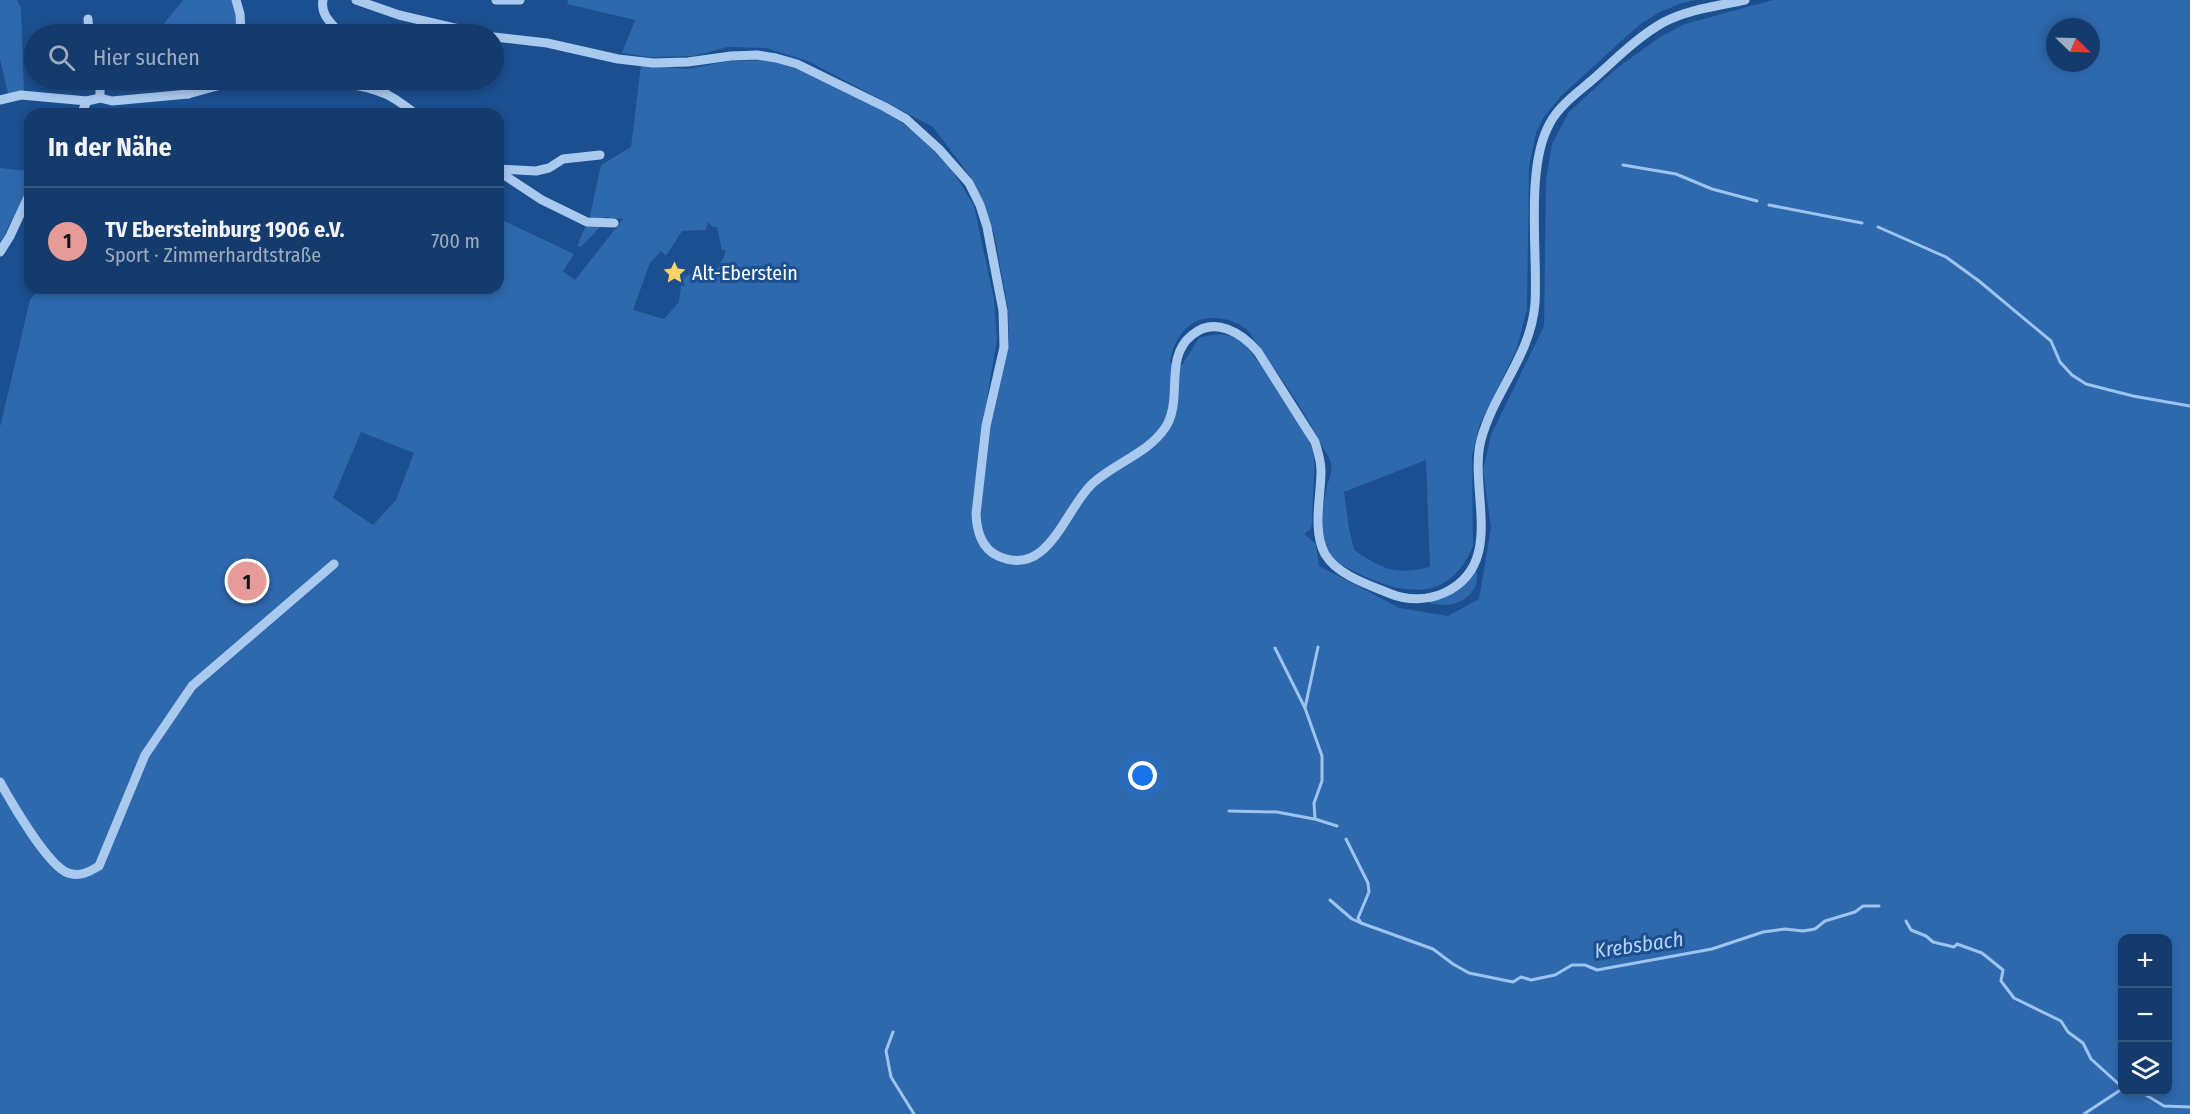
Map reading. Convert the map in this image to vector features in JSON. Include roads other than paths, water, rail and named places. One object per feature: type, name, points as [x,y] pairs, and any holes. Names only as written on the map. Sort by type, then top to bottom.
[{"type":"street","points":[[236,0],[240,24]]},
{"type":"street","points":[[323,0],[325,16],[332,24]]},
{"type":"street","points":[[356,0],[399,15],[437,24]]},
{"type":"street","points":[[496,0],[520,0]]},
{"type":"street","points":[[504,38],[547,43],[653,63],[688,62],[731,56],[757,55],[776,58],[797,64],[885,107],[915,126],[955,165],[969,183],[980,205],[987,227],[1005,329],[1004,347],[986,426],[976,514],[980,537],[995,554],[1006,559],[1018,560],[1030,558],[1042,552],[1092,484],[1159,436],[1172,415],[1178,353],[1184,342],[1193,334],[1214,326],[1235,332],[1247,339],[1258,352],[1315,442],[1320,457],[1321,471],[1318,507],[1320,540],[1331,563],[1380,590],[1400,597],[1420,599],[1435,596],[1457,585],[1476,558],[1480,544],[1482,505],[1478,460],[1480,441],[1495,406],[1517,365],[1531,326],[1534,304],[1538,153],[1551,120],[1587,84],[1649,32],[1682,15],[1745,0]]},
{"type":"street","points":[[88,19],[88,24]]},
{"type":"street","points":[[99,90],[99,98]]},
{"type":"street","points":[[187,90],[188,94]]},
{"type":"street","points":[[0,100],[21,95],[87,101],[99,98],[112,101],[188,94],[207,90]]},
{"type":"street","points":[[373,90],[390,96]]},
{"type":"street","points":[[382,90],[407,108]]},
{"type":"street","points":[[84,108],[87,101]]},
{"type":"street","points":[[504,170],[536,171],[549,168],[563,159],[600,155]]},
{"type":"street","points":[[504,174],[542,200],[587,222],[614,223]]},
{"type":"street","points":[[0,252],[24,213]]},
{"type":"street","points":[[0,782],[10,801],[49,858],[67,873],[84,875],[99,866],[145,755],[192,686],[334,564]]},
{"type":"waterway","points":[[1623,165],[1676,174],[1712,189],[1757,201]]},
{"type":"waterway","points":[[1769,205],[1862,223]]},
{"type":"waterway","points":[[1878,227],[1946,257],[1979,281],[2051,341],[2060,362],[2072,375],[2086,384],[2133,396],[2190,406]]},
{"type":"waterway","name":"Krebsbach","points":[[1318,647],[1305,708],[1322,756],[1322,781],[1314,803],[1315,819],[1337,826]]},
{"type":"waterway","points":[[1275,648],[1305,708]]},
{"type":"waterway","points":[[1229,811],[1277,812],[1314,819]]},
{"type":"waterway","name":"Krebsbach","points":[[1346,839],[1368,883],[1369,892],[1358,918],[1361,923],[1433,949],[1469,973],[1513,982],[1521,977],[1531,980],[1555,975],[1572,965],[1585,965],[1597,970],[1712,949],[1763,932],[1815,929],[1825,921],[1855,912],[1863,906],[1879,906]]},
{"type":"waterway","points":[[1330,900],[1352,919],[1361,923]]},
{"type":"waterway","name":"Krebsbach","points":[[1906,921],[1911,930],[1926,936],[1933,942],[1954,947],[1957,944],[1982,953],[2003,970],[2001,981],[2014,998],[2061,1021],[2068,1032],[2083,1043],[2091,1059],[2118,1083]]},
{"type":"waterway","points":[[893,1032],[886,1051],[891,1077],[914,1114]]},
{"type":"waterway","points":[[2084,1114],[2118,1092]]},
{"type":"waterway","name":"Krebsbach","points":[[2148,1096],[2164,1106],[2190,1107]]},
{"type":"place","name":"Alt-Eberstein","points":[[674,273]]},
{"type":"place","name":"TV Ebersteinburg 1906 e.V.","points":[[247,581]]}]
